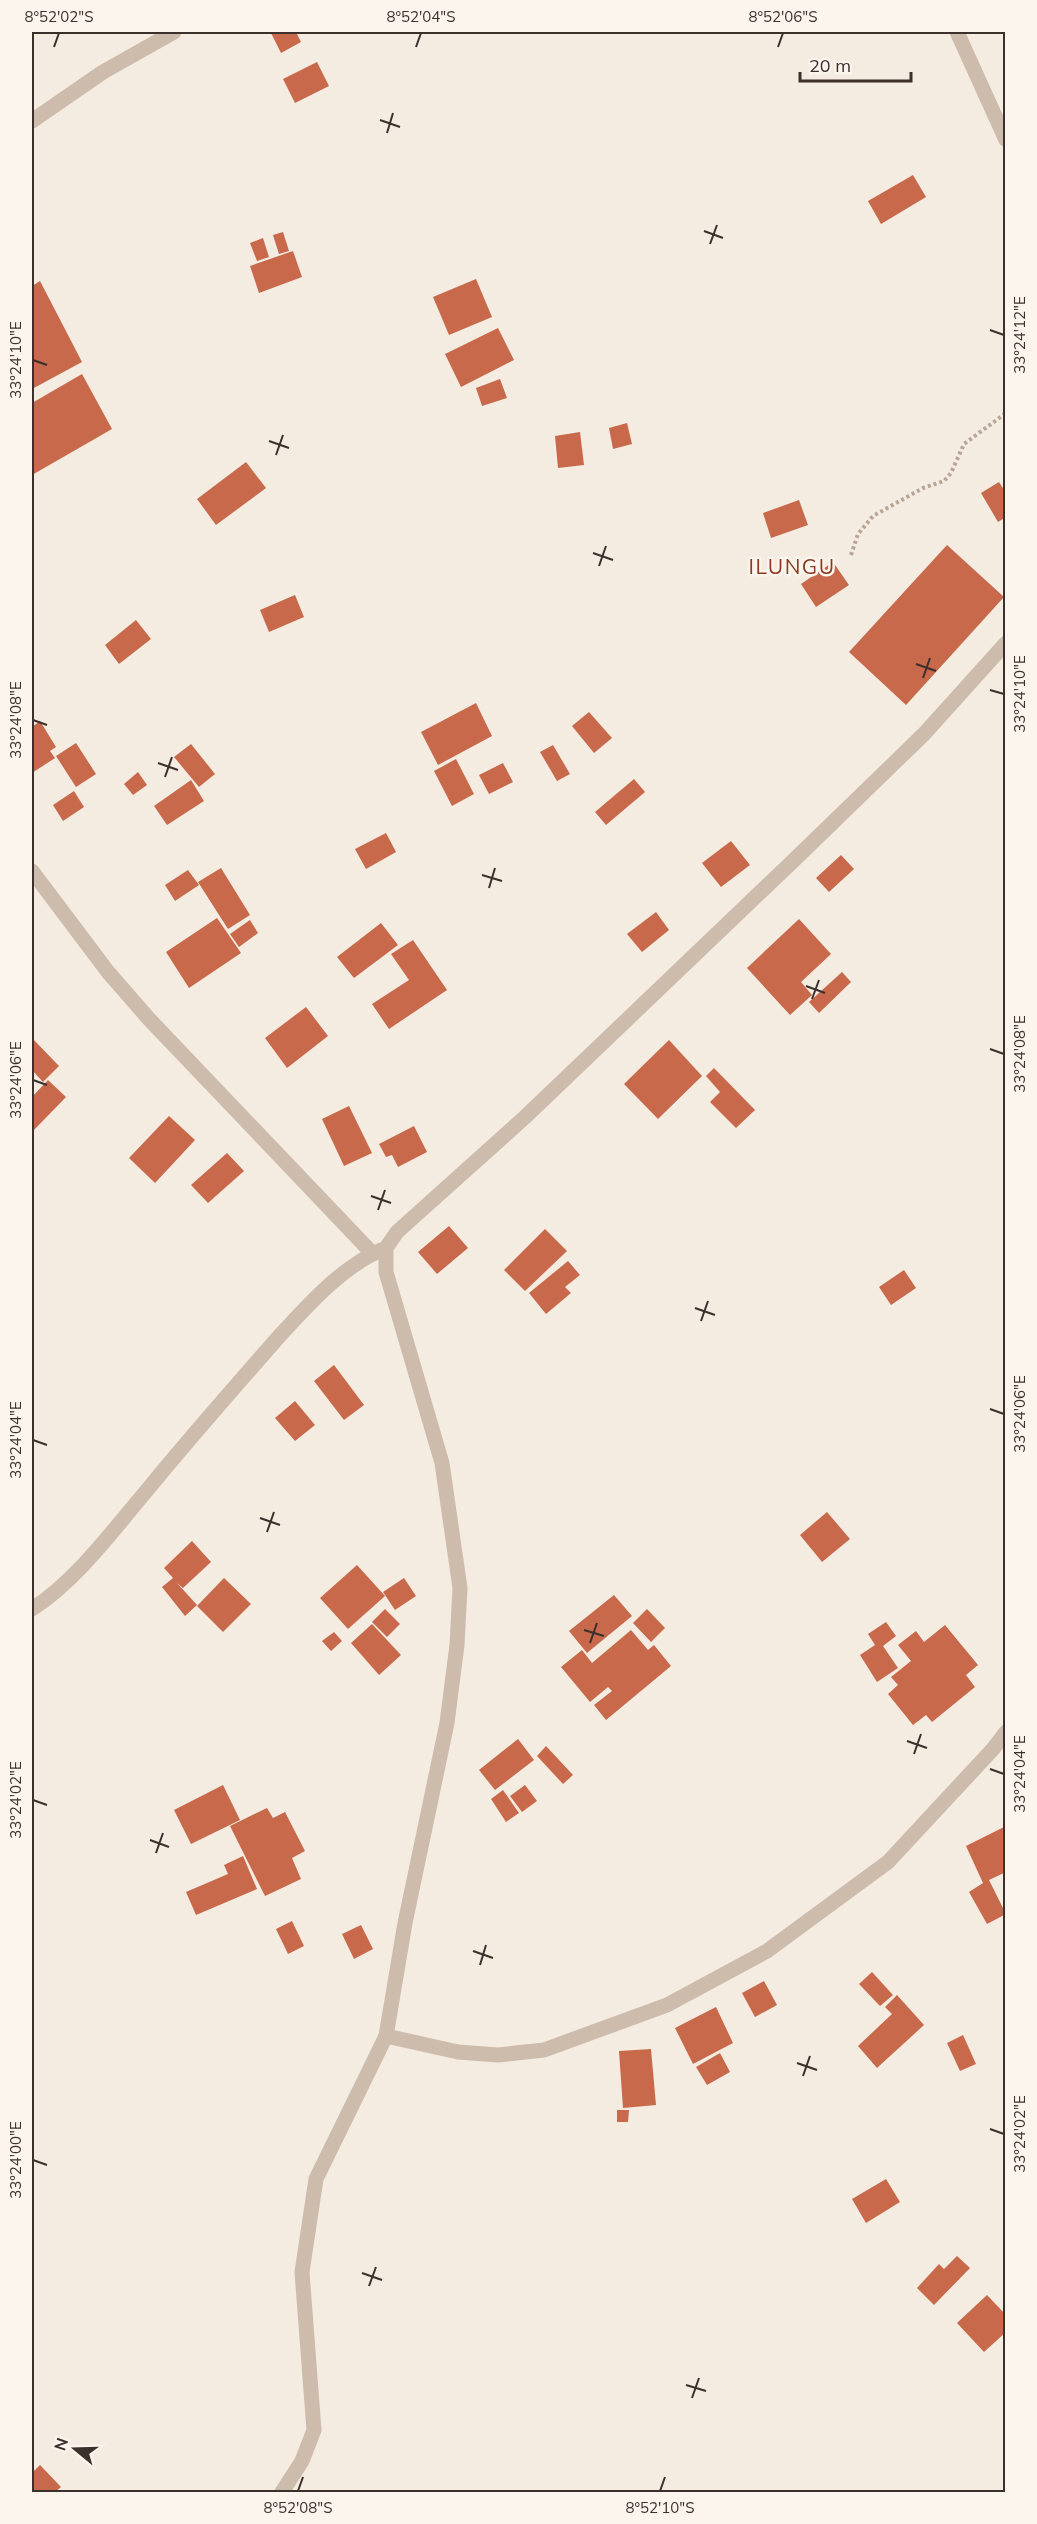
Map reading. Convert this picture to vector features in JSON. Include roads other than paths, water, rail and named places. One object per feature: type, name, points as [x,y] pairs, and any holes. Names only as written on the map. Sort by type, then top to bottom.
[{"type":"street","points":[[32,121],[103,72],[174,32]]},
{"type":"street","points":[[957,32],[1005,140]]},
{"type":"street","points":[[32,1609],[86,1561],[202,1423],[295,1320],[347,1272],[379,1251],[396,1232],[524,1118],[924,734],[1005,643]]},
{"type":"street","points":[[32,871],[108,972],[142,1011],[379,1251],[442,1463],[460,1588],[457,1646],[447,1723],[405,1923],[386,2036],[316,2179],[302,2272],[314,2430],[302,2461],[282,2493]]},
{"type":"street","points":[[386,2036],[458,2052],[498,2055],[544,2050],[667,2006],[766,1951],[888,1862],[993,1749],[1005,1732]]},
{"type":"district","name":"ILUNGU","points":[[792,567]]}]
